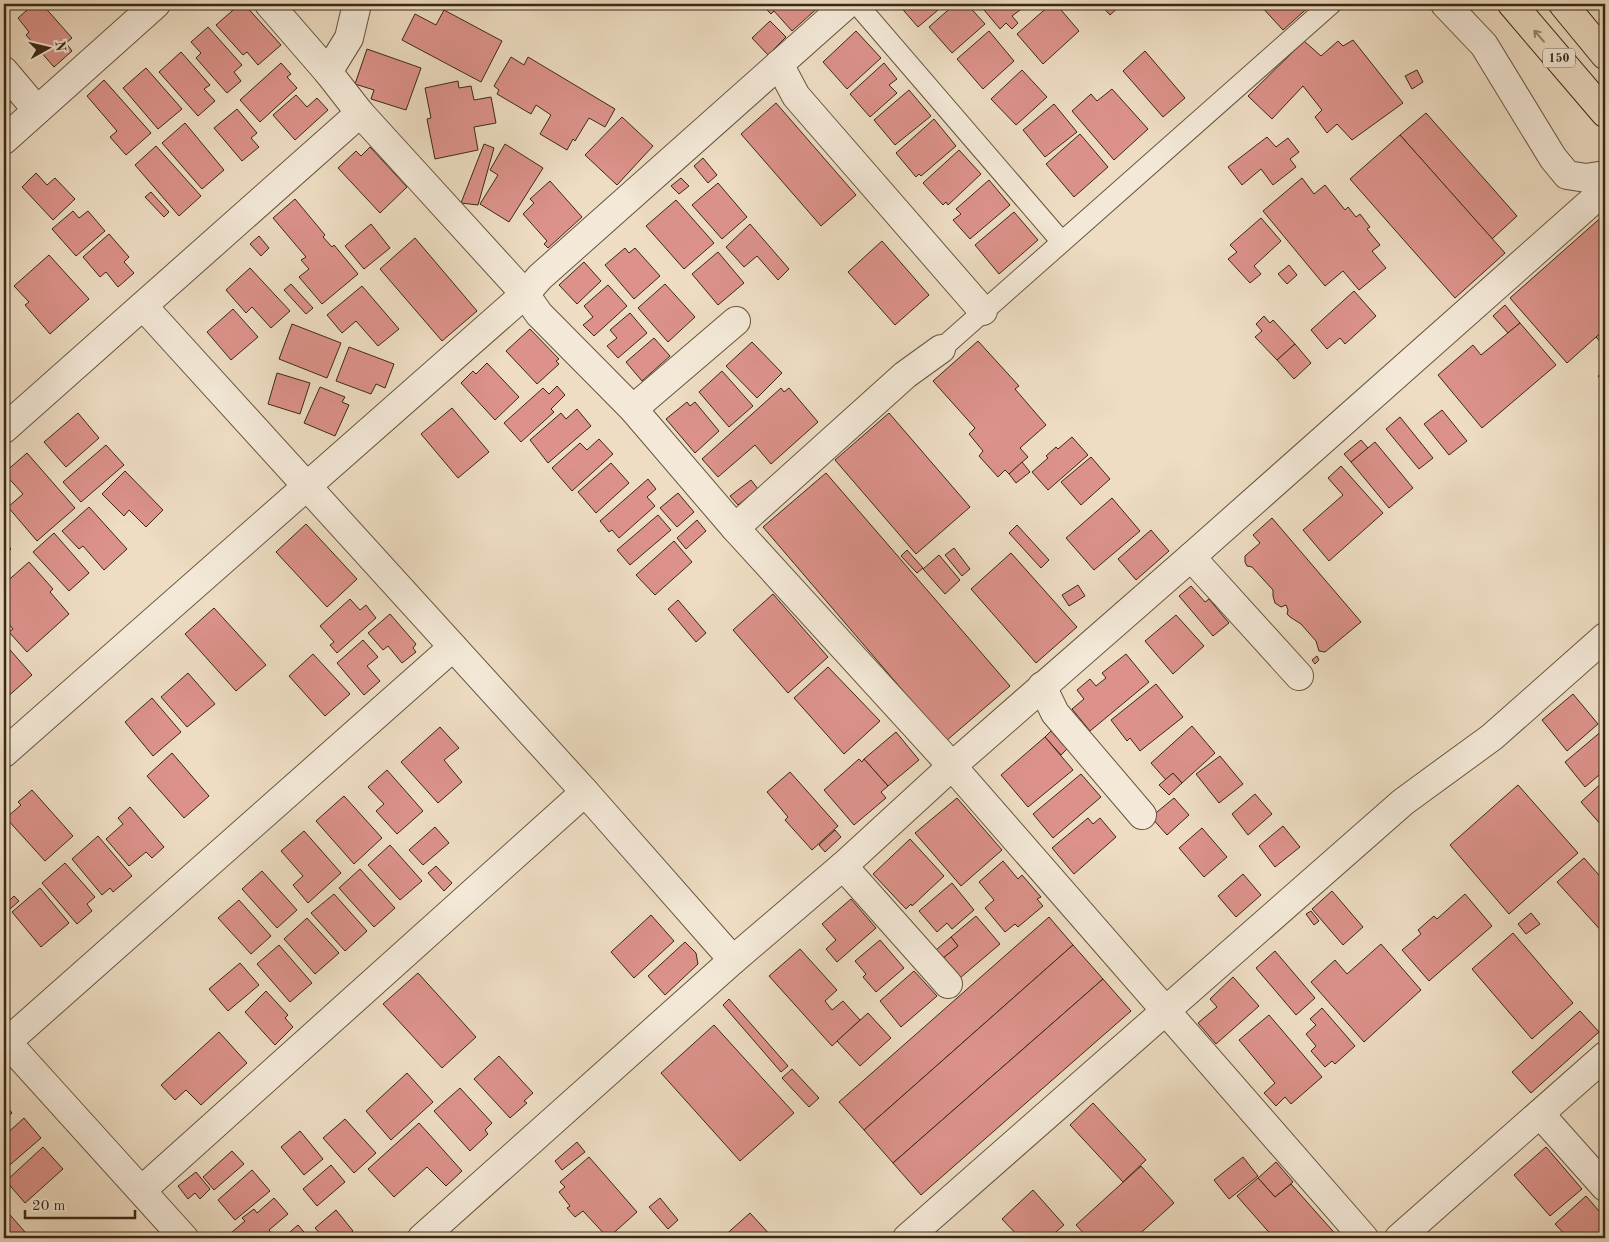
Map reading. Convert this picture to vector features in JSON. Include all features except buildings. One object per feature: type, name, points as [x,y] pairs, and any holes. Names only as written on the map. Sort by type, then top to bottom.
[{"type":"highway","name":"150","points":[[1512,4],[1605,112]]},
{"type":"highway","name":"150","points":[[1537,4],[1605,85]]},
{"type":"highway","name":"150","points":[[1563,4],[1605,55]]},
{"type":"highway","points":[[1578,4],[1605,38]]},
{"type":"street","points":[[4,140],[156,4]]},
{"type":"street","points":[[269,4],[328,72],[360,113],[525,294],[538,314],[633,409],[735,528],[952,766],[1364,1238]]},
{"type":"street","points":[[328,72],[349,38],[357,4]]},
{"type":"street","points":[[4,753],[525,294],[540,277],[847,4]]},
{"type":"street","points":[[422,1238],[733,960],[844,866],[952,766],[1191,557],[1598,195],[1604,176],[1586,178],[1567,175],[1553,158],[1484,45],[1445,4]]},
{"type":"street","points":[[779,64],[796,96],[983,311]]},
{"type":"street","points":[[4,71],[37,110]]},
{"type":"street","points":[[4,429],[360,113]]},
{"type":"street","points":[[143,306],[585,792],[733,960]]},
{"type":"street","points":[[633,409],[736,321]]},
{"type":"street","points":[[735,528],[905,375],[941,349]]},
{"type":"street","points":[[1191,557],[1298,676]]},
{"type":"street","points":[[907,1238],[1403,802],[1492,737],[1605,636]]},
{"type":"street","points":[[184,1238],[5,1041],[453,647]]},
{"type":"street","points":[[1042,686],[1055,713],[1142,815]]},
{"type":"street","points":[[142,1190],[585,792]]},
{"type":"street","points":[[844,866],[948,984]]},
{"type":"street","points":[[1399,1238],[1605,1056]]},
{"type":"street","points":[[1540,1114],[1605,1187]]},
{"type":"lane","points":[[857,4],[1061,241]]},
{"type":"lane","points":[[941,349],[1331,4]]},
{"type":"green space","points":[[4,86],[11,94],[9,115],[4,120]]}]
